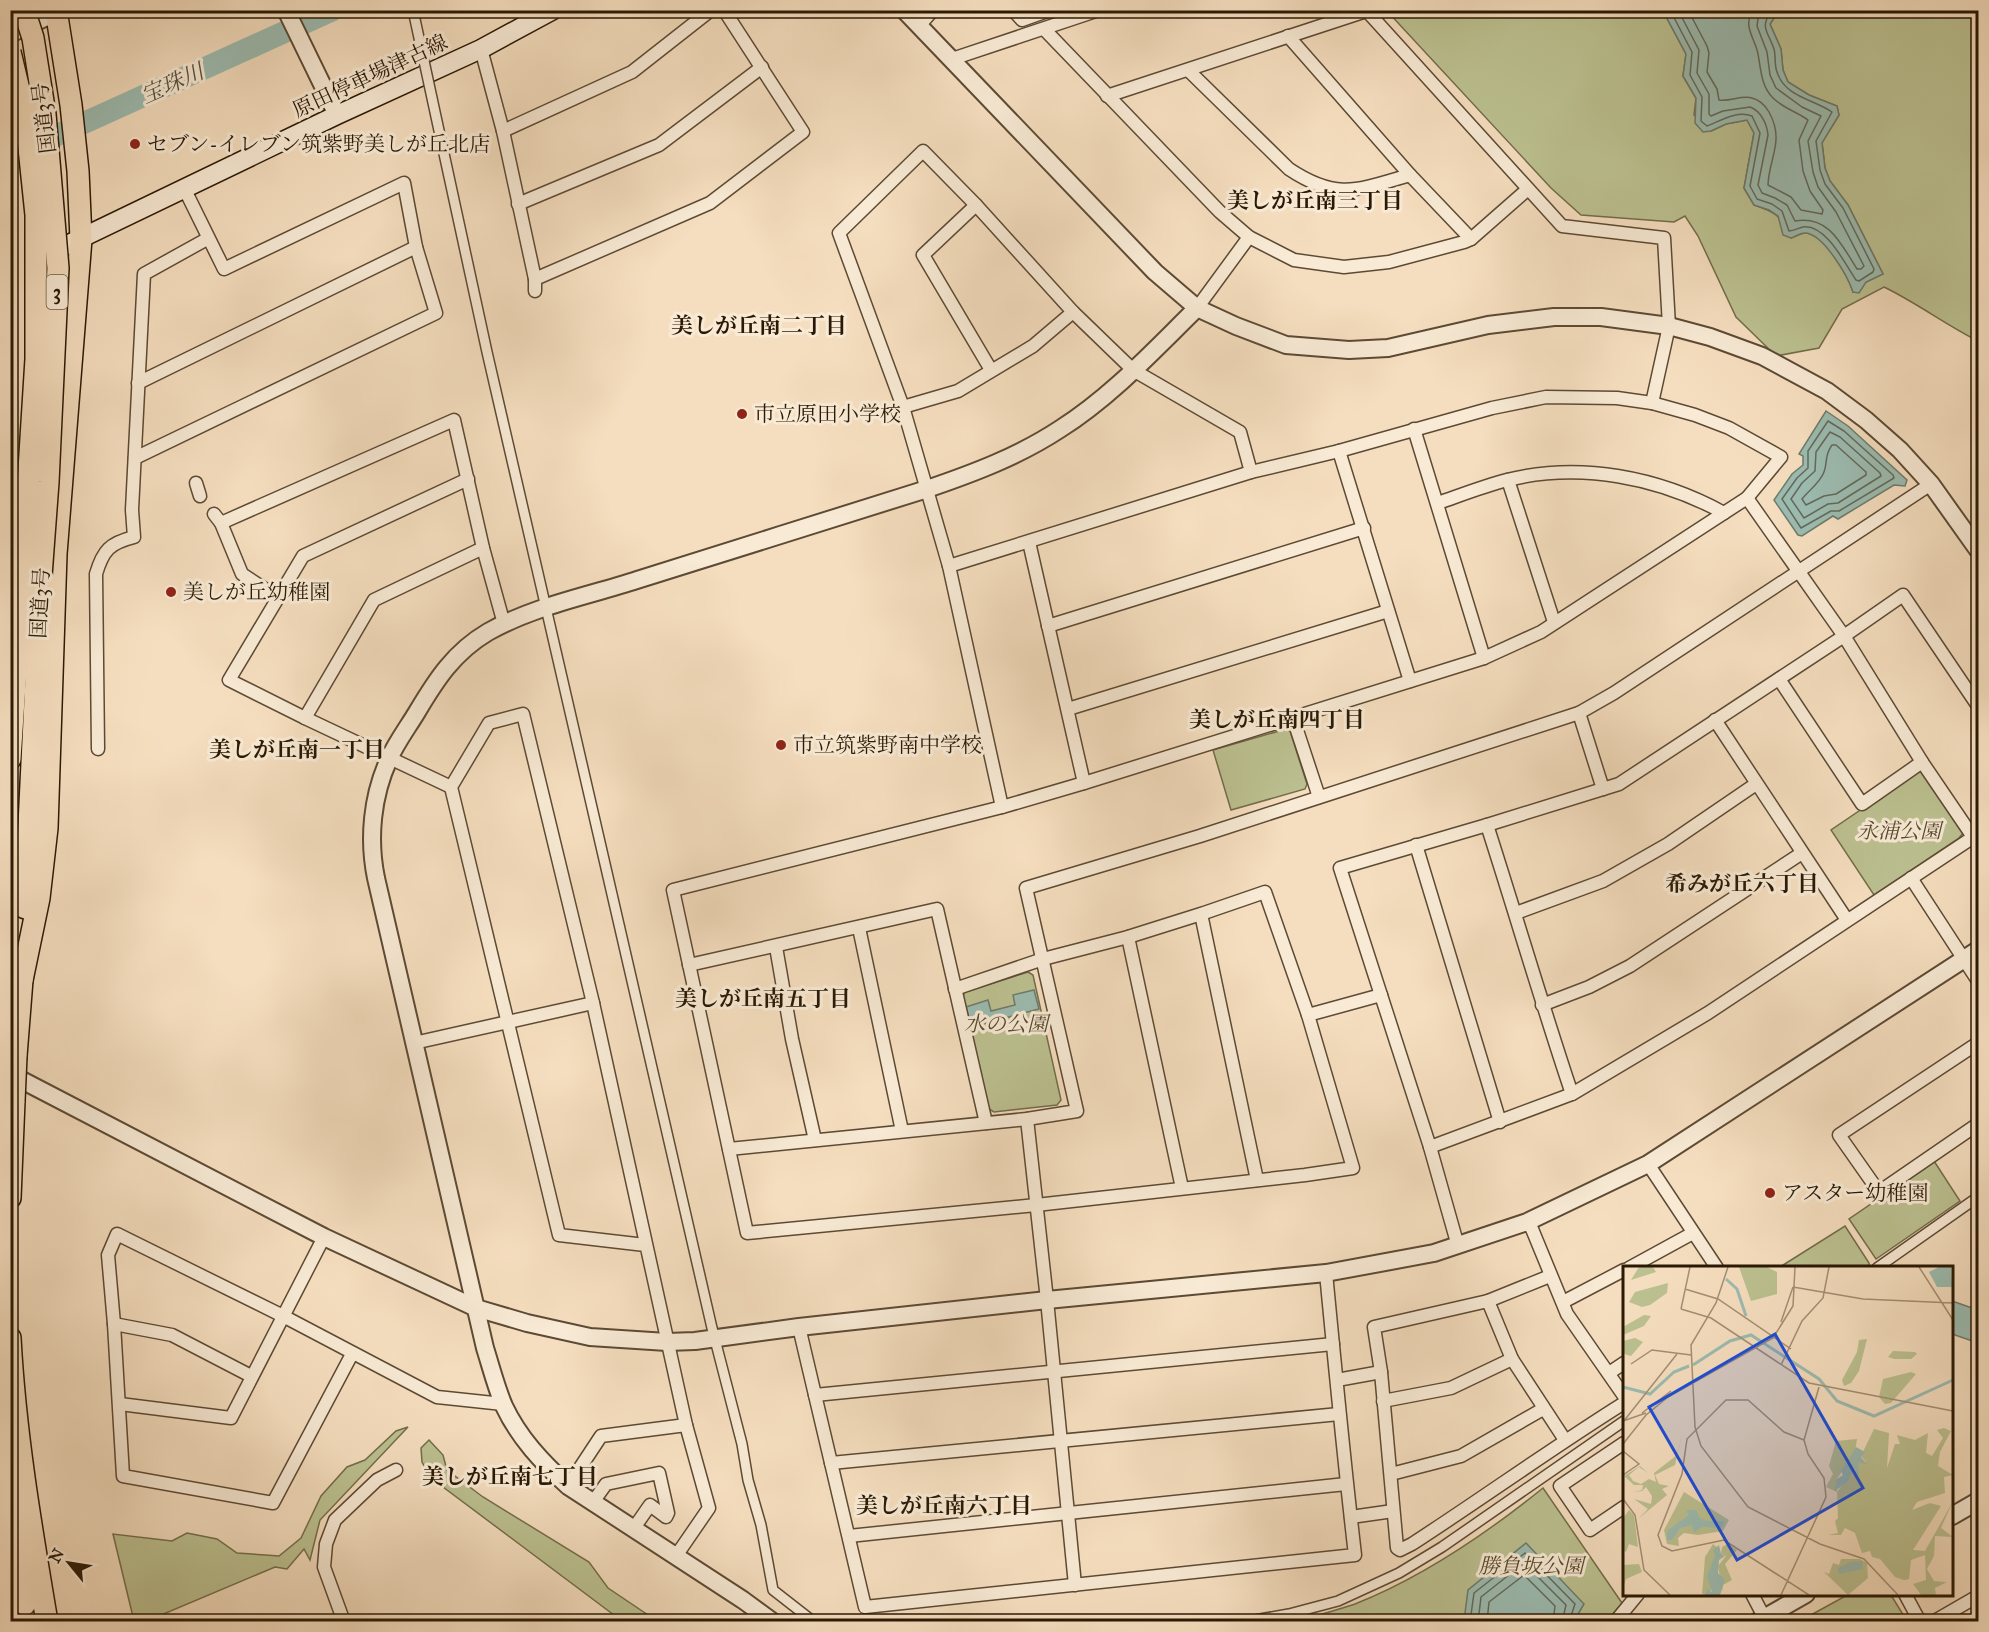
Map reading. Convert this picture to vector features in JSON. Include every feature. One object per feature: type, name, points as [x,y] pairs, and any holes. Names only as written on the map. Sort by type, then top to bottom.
[{"type":"highway","name":"国道3号","points":[[10,759],[32,579],[48,482],[58,268],[45,114],[33,38],[24,10]]},
{"type":"highway","points":[[33,38],[34,10]]},
{"type":"highway","points":[[22,980],[39,898],[47,828],[57,532],[81,239],[78,171],[58,11]]},
{"type":"highway","name":"国道3号","points":[[10,52],[26,119],[36,215],[32,579],[22,980],[13,1065],[14,1101],[10,1198]]},
{"type":"highway","points":[[10,88],[36,215]]},
{"type":"highway","points":[[11,557],[18,418],[13,174]]},
{"type":"highway","points":[[10,1338],[13,1386],[27,1503],[47,1622]]},
{"type":"main road","name":"原田停車場津古線","points":[[14,270],[185,190],[337,115],[481,49],[553,10]]},
{"type":"main road","points":[[10,1472],[26,1577],[27,1613]]},
{"type":"main road","points":[[10,1556],[27,1613]]},
{"type":"street","points":[[286,10],[337,115]]},
{"type":"street","points":[[413,10],[487,352],[715,1339],[742,1444],[748,1480],[761,1525],[773,1590],[813,1622]]},
{"type":"street","points":[[503,131],[632,72],[711,10]]},
{"type":"street","points":[[481,49],[503,131],[535,285],[710,203],[803,132],[724,10]]},
{"type":"street","points":[[904,10],[1155,272],[1197,308],[1286,345],[1349,350],[1388,348],[1488,325],[1554,317],[1601,317],[1669,326],[1710,337],[1762,356],[1827,391],[1866,420],[1900,450],[1931,484],[1978,550]]},
{"type":"street","points":[[919,26],[933,10]]},
{"type":"street","points":[[1013,10],[1022,20],[1050,10]]},
{"type":"street","points":[[952,59],[1099,10]]},
{"type":"street","points":[[10,34],[58,11]]},
{"type":"street","points":[[1107,96],[1366,11],[1562,226],[1664,238],[1669,326],[1652,404]]},
{"type":"street","points":[[1044,29],[1220,212],[1249,237],[1294,260],[1344,267],[1389,262],[1471,239],[1527,189]]},
{"type":"street","points":[[1287,36],[1410,175],[1471,239]]},
{"type":"street","points":[[518,204],[658,145],[762,67]]},
{"type":"street","points":[[1188,70],[1289,169],[1309,182],[1329,188],[1357,190],[1410,175]]},
{"type":"street","points":[[1002,807],[949,566],[903,407],[839,233],[922,151],[976,205],[1073,312],[1133,370],[1240,432],[1251,472]]},
{"type":"street","points":[[135,458],[436,313],[416,247],[404,183],[224,269],[207,239],[185,190]]},
{"type":"street","points":[[976,205],[923,255],[992,370]]},
{"type":"street","points":[[773,1622],[568,1486],[545,1465],[524,1439],[503,1404],[485,1348],[373,864],[374,813],[389,758],[439,675],[467,647],[487,633],[528,612],[977,472],[1009,458],[1060,429],[1096,403],[1197,308],[1249,237]]},
{"type":"street","points":[[98,749],[96,574],[100,559],[107,549],[118,541],[134,537],[132,510],[144,274],[207,239]]},
{"type":"street","points":[[138,383],[416,247]]},
{"type":"street","points":[[903,407],[958,391],[1033,346],[1073,312]]},
{"type":"street","points":[[949,566],[1251,472],[1339,451],[1492,408],[1546,397],[1617,398],[1652,404],[1695,415],[1729,428],[1781,457],[1747,498],[1541,632],[1484,658],[1002,807],[673,890],[747,1233],[1036,1205],[1353,1168],[1308,1015],[1265,892],[1128,937],[1043,959],[955,989]]},
{"type":"street","points":[[277,597],[242,574],[218,518],[454,420],[483,548],[504,624]]},
{"type":"street","points":[[1414,429],[1484,658]]},
{"type":"street","points":[[1339,451],[1410,681]]},
{"type":"street","points":[[1438,503],[1508,480],[1569,472],[1617,475],[1642,480],[1678,492],[1724,513]]},
{"type":"street","points":[[451,787],[230,680],[303,556],[468,479]]},
{"type":"street","points":[[1508,480],[1554,622]]},
{"type":"street","points":[[729,1149],[1027,1119],[1077,1111],[1026,888],[1200,836],[1580,713],[1614,693],[1931,484]]},
{"type":"street","points":[[1430,1147],[1572,1094],[1708,1013],[1976,835],[1922,762],[1844,636],[1747,498]]},
{"type":"street","points":[[1048,626],[1364,528]]},
{"type":"street","points":[[1029,542],[1084,783]]},
{"type":"street","points":[[305,718],[374,600],[483,548]]},
{"type":"street","points":[[1458,1246],[1430,1147],[1340,868],[1619,784],[1903,595],[1978,706]]},
{"type":"street","points":[[1068,709],[1389,611]]},
{"type":"street","points":[[1779,679],[1862,804],[1922,762]]},
{"type":"street","points":[[1580,713],[1603,789]]},
{"type":"street","points":[[645,1245],[559,1235],[451,787],[489,723],[524,714],[593,1003],[686,1425],[709,1508],[676,1556]]},
{"type":"street","points":[[1293,718],[1319,797]]},
{"type":"street","points":[[1715,720],[1847,920]]},
{"type":"street","points":[[1516,913],[1603,881],[1668,844],[1756,784]]},
{"type":"street","points":[[1486,825],[1572,1094]]},
{"type":"street","points":[[1416,845],[1500,1122]]},
{"type":"street","points":[[1542,1005],[1589,987],[1630,966],[1802,853]]},
{"type":"street","points":[[1911,878],[1972,954],[1978,981]]},
{"type":"street","points":[[689,965],[937,909],[986,1123]]},
{"type":"street","points":[[1201,914],[1257,1180]]},
{"type":"street","points":[[859,928],[902,1131]]},
{"type":"street","points":[[1128,937],[1182,1188]]},
{"type":"street","points":[[776,947],[792,1039],[815,1140]]},
{"type":"street","points":[[13,1065],[324,1236],[476,1308],[526,1323],[590,1337],[668,1342],[715,1339],[799,1327],[1047,1300],[1326,1273],[1434,1253],[1458,1246],[1527,1222],[1648,1164],[1972,954]]},
{"type":"street","points":[[1308,1015],[1381,995]]},
{"type":"street","points":[[414,1043],[593,1003]]},
{"type":"street","points":[[1978,1043],[1839,1135],[1879,1192],[1978,1124]]},
{"type":"street","points":[[1027,1119],[1075,1585]]},
{"type":"street","points":[[1648,1164],[1716,1266]]},
{"type":"street","points":[[1880,1266],[1978,1197]]},
{"type":"street","points":[[1527,1222],[1567,1314],[1623,1394]]},
{"type":"street","points":[[1633,1266],[1693,1233]]},
{"type":"street","points":[[352,1354],[273,1503],[123,1476],[120,1404],[108,1255],[117,1234],[283,1316],[352,1354],[435,1402],[503,1404]]},
{"type":"street","points":[[120,1404],[231,1419],[324,1236]]},
{"type":"street","points":[[1563,1302],[1623,1271]]},
{"type":"street","points":[[799,1327],[865,1607],[1355,1555],[1326,1273]]},
{"type":"street","points":[[1550,1276],[1488,1301],[1374,1327],[1381,1372],[1397,1548],[1401,1550],[1484,1498],[1565,1440],[1623,1404]]},
{"type":"street","points":[[1488,1301],[1512,1359],[1565,1440]]},
{"type":"street","points":[[114,1324],[172,1335],[251,1376]]},
{"type":"street","points":[[815,1395],[1333,1344]]},
{"type":"street","points":[[1383,1401],[1451,1388],[1512,1359]]},
{"type":"street","points":[[1609,1373],[1623,1364]]},
{"type":"street","points":[[1337,1380],[1381,1372]]},
{"type":"street","points":[[1391,1473],[1461,1455],[1543,1409]]},
{"type":"street","points":[[831,1463],[1339,1414]]},
{"type":"street","points":[[1243,1622],[1289,1614],[1338,1601],[1399,1573],[1442,1547],[1623,1422]]},
{"type":"street","points":[[568,1486],[601,1436],[686,1425]]},
{"type":"street","points":[[1623,1444],[1560,1486],[1590,1530],[1623,1508]]},
{"type":"street","points":[[345,1622],[324,1567],[326,1544],[335,1520],[377,1480],[396,1470]]},
{"type":"street","points":[[593,1502],[606,1484],[658,1473],[668,1513],[666,1517],[650,1505],[634,1528]]},
{"type":"street","points":[[849,1536],[1346,1484]]},
{"type":"street","points":[[1953,1515],[1978,1501]]},
{"type":"street","points":[[1351,1517],[1393,1511]]},
{"type":"street","points":[[1615,1622],[1636,1596]]},
{"type":"street","points":[[1753,1596],[1760,1619],[1802,1596]]},
{"type":"street","points":[[1906,1596],[1920,1622]]},
{"type":"street","points":[[1933,1622],[1978,1596]]},
{"type":"green space","points":[[1387,11],[1663,11],[1686,54],[1683,76],[1696,98],[1694,115],[1711,131],[1726,124],[1747,120],[1754,133],[1744,188],[1754,205],[1769,210],[1777,216],[1791,238],[1805,233],[1820,240],[1841,266],[1853,292],[1866,282],[1883,274],[1848,205],[1830,181],[1825,168],[1822,142],[1839,115],[1837,106],[1809,95],[1788,82],[1783,70],[1781,49],[1770,24],[1776,15],[1804,11],[1978,11],[1978,341],[1884,287],[1842,309],[1819,348],[1776,356],[1736,317],[1698,236],[1685,216],[1674,222],[1581,215],[1551,188]]},
{"type":"green space","points":[[1286,729],[1290,731],[1307,784],[1305,789],[1231,810],[1213,750]]},
{"type":"green space","name":"永浦公園","points":[[1918,771],[1924,772],[1964,832],[1959,838],[1874,895],[1831,830]]},
{"type":"green space","name":"水の公園","points":[[1028,972],[1033,975],[1061,1100],[1057,1105],[994,1112],[989,1109],[962,997],[965,992]]},
{"type":"green space","points":[[1934,1161],[1960,1201],[1876,1259],[1849,1219]]},
{"type":"green space","points":[[1845,1226],[1869,1263],[1869,1266],[1782,1266]]},
{"type":"green space","points":[[408,1427],[320,1520],[310,1560],[304,1549],[287,1569],[275,1567],[147,1621],[134,1621],[113,1534],[172,1541],[187,1533],[217,1539],[237,1553],[279,1556],[301,1538],[321,1496],[347,1467],[365,1460],[396,1431]]},
{"type":"green space","points":[[429,1440],[443,1455],[447,1470],[483,1497],[589,1562],[608,1588],[657,1621],[622,1621],[431,1478],[422,1462],[421,1448]]},
{"type":"green space","name":"勝負坂公園","points":[[1543,1488],[1622,1603],[1607,1621],[1293,1622],[1355,1604],[1405,1581],[1476,1538]]},
{"type":"green space","points":[[1845,1596],[1892,1596],[1907,1621],[1800,1621]]},
{"type":"water","points":[[1663,11],[1804,11],[1776,15],[1770,24],[1781,49],[1783,70],[1788,82],[1809,95],[1837,106],[1839,115],[1822,143],[1825,168],[1830,181],[1848,205],[1883,274],[1866,282],[1859,293],[1853,292],[1834,256],[1819,240],[1804,233],[1791,238],[1783,235],[1778,216],[1754,205],[1744,188],[1754,133],[1747,120],[1703,132],[1695,123],[1696,98],[1683,76],[1686,54]]},
{"type":"water","points":[[1826,411],[1848,426],[1907,480],[1905,486],[1894,485],[1838,519],[1833,516],[1802,536],[1798,535],[1774,500],[1792,474],[1803,465],[1803,456],[1799,454]]},
{"type":"water","points":[[1034,990],[1039,1009],[971,1027],[966,1007],[988,1000],[991,1011],[1015,1005],[1013,995]]},
{"type":"water","points":[[1953,1301],[1978,1310],[1978,1343],[1953,1334]]},
{"type":"water","points":[[1526,1543],[1584,1604],[1574,1621],[1464,1621],[1468,1590]]},
{"type":"waterway","name":"宝珠川","points":[[31,147],[333,10]]},
{"type":"place","name":"セブン-イレブン筑紫野美しが丘北店","points":[[135,144]]},
{"type":"place","name":"市立原田小学校","points":[[742,414]]},
{"type":"place","name":"美しが丘幼稚園","points":[[171,592]]},
{"type":"place","name":"市立筑紫野南中学校","points":[[781,745]]},
{"type":"place","name":"アスター幼稚園","points":[[1770,1193]]},
{"type":"district","name":"美しが丘南三丁目","points":[[1315,200]]},
{"type":"district","name":"美しが丘南二丁目","points":[[759,325]]},
{"type":"district","name":"美しが丘南四丁目","points":[[1277,719]]},
{"type":"district","name":"美しが丘南一丁目","points":[[297,749]]},
{"type":"district","name":"希みが丘六丁目","points":[[1742,883]]},
{"type":"district","name":"美しが丘南五丁目","points":[[763,998]]},
{"type":"district","name":"美しが丘南七丁目","points":[[510,1476]]},
{"type":"district","name":"美しが丘南六丁目","points":[[944,1505]]}]
